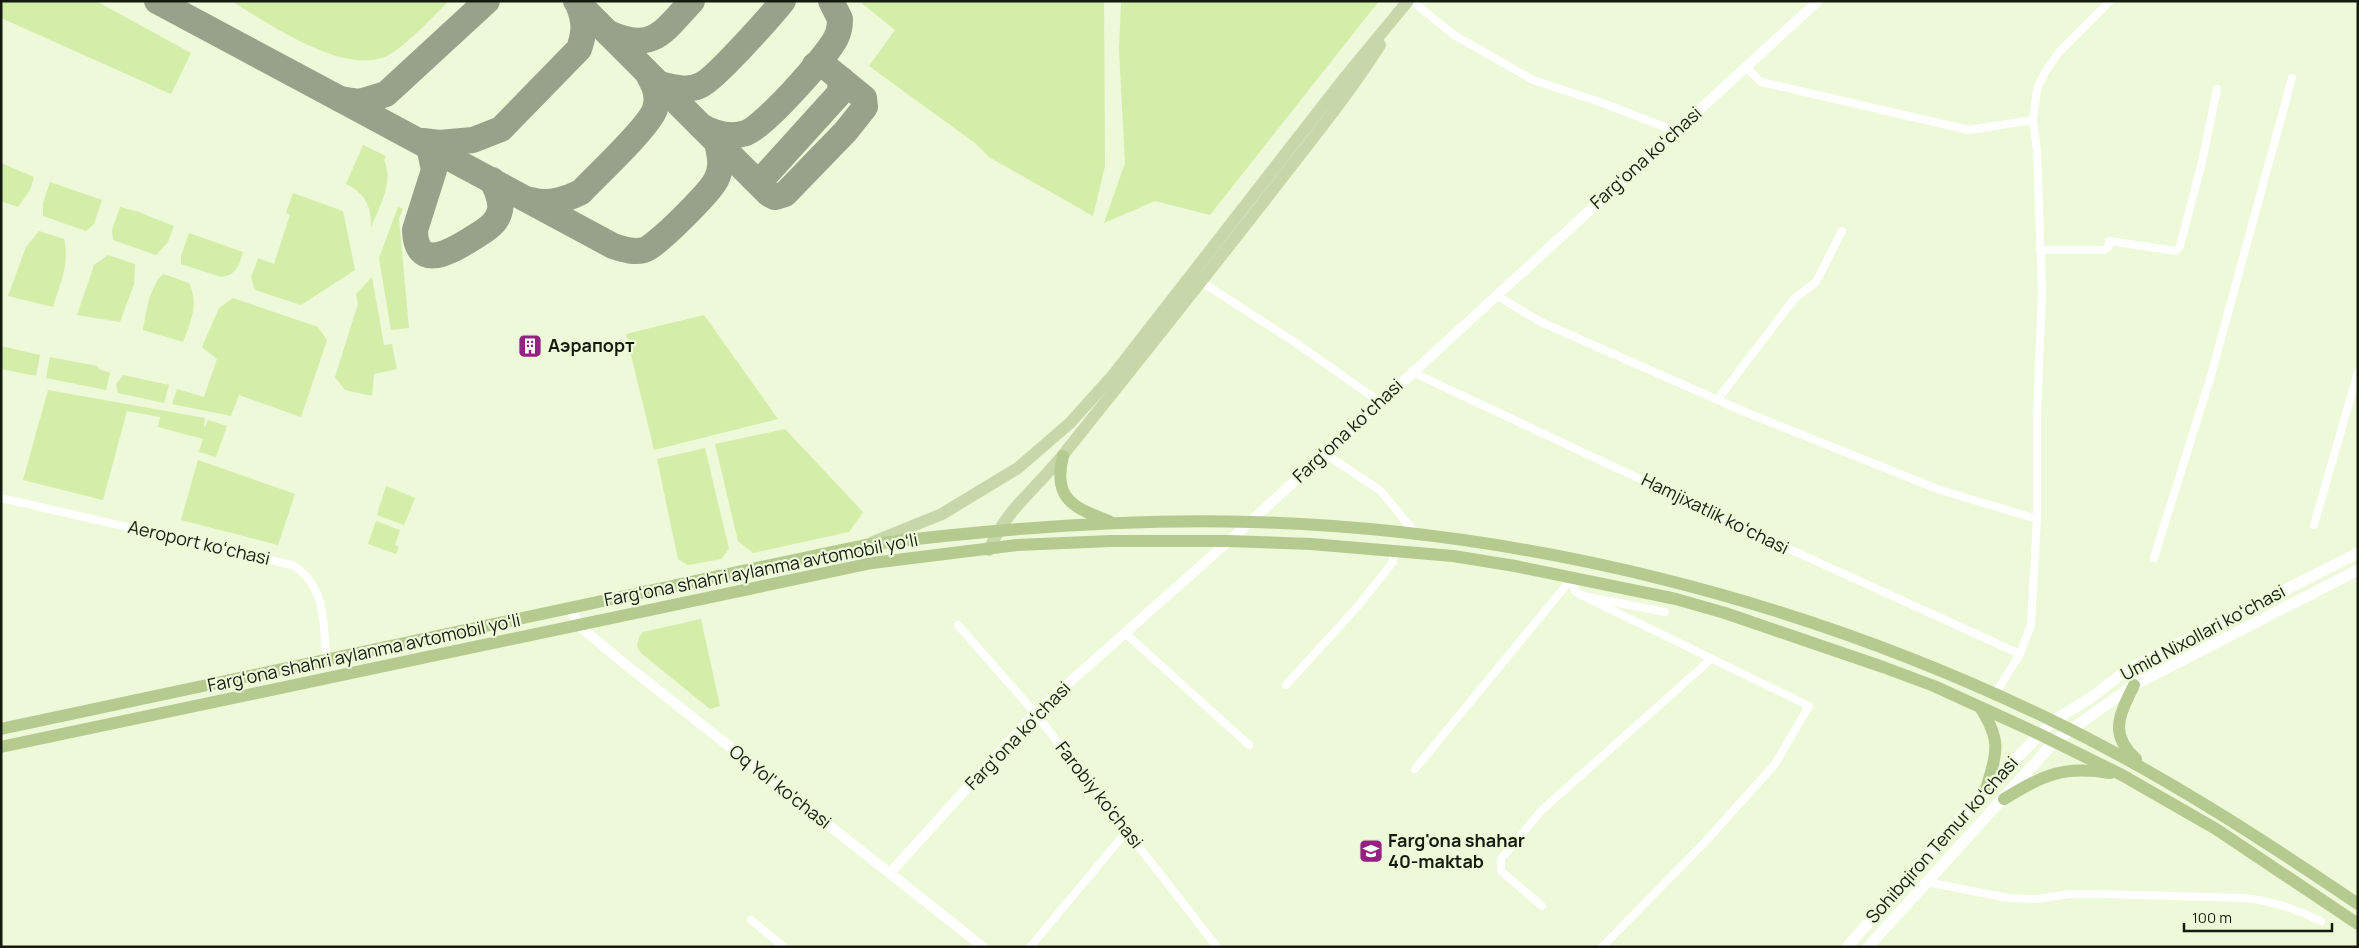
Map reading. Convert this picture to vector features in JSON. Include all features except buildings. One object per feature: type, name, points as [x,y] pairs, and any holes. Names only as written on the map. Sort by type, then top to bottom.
[{"type":"highway","points":[[1063,456],[1059,471],[1062,493],[1068,502],[1087,513],[1114,523]]},
{"type":"highway","name":"Fargʻona shahri aylanma avtomobil yoʻli","points":[[1,729],[865,545],[997,531],[1114,523],[1250,522],[1415,533],[1464,539],[1576,560],[1731,597],[1890,651],[1995,694],[2054,721],[2151,772],[2224,815],[2358,904]]},
{"type":"highway","name":"Fargʻona shahri aylanma avtomobil yoʻli","points":[[1,747],[872,563],[928,555],[989,550],[1017,545],[1092,542],[1227,541],[1393,550],[1453,556],[1573,577],[1676,599],[1725,613],[1934,686],[2055,741],[2122,775],[2216,829],[2358,924]]},
{"type":"highway","points":[[2134,685],[2123,708],[2118,729],[2126,750],[2151,772]]},
{"type":"highway","points":[[1980,707],[1991,724],[1996,737],[1994,762],[1986,789]]},
{"type":"highway","points":[[2004,799],[2030,783],[2061,771],[2079,769],[2122,775]]},
{"type":"main road","points":[[989,550],[997,531],[1022,498],[1063,456],[1357,81],[1408,1]]},
{"type":"main road","points":[[865,545],[942,514],[1018,468],[1070,423],[1114,374],[1346,76],[1408,1]]},
{"type":"main road","name":"Umid Nixollari koʻchasi","points":[[2039,734],[2054,721],[2089,699],[2127,670],[2358,553]]},
{"type":"main road","name":"Umid Nixollari koʻchasi","points":[[2055,741],[2134,685],[2358,570]]},
{"type":"main road","name":"Sohibqiron Temur koʻchasi","points":[[1846,947],[1986,789],[2039,734]]},
{"type":"main road","name":"Sohibqiron Temur koʻchasi","points":[[1868,947],[2055,741]]},
{"type":"street","points":[[1412,1],[1454,35],[1533,80],[1603,103],[1675,131]]},
{"type":"street","name":"Fargʻona koʻchasi","points":[[890,873],[1035,713],[1250,522],[1818,1]]},
{"type":"street","points":[[1995,694],[2020,654],[2031,625],[2037,519],[2036,416],[2042,291],[2037,150],[2033,120],[2037,89],[2045,72],[2060,51],[2110,1]]},
{"type":"street","points":[[1746,67],[1761,82],[1968,130],[2033,120]]},
{"type":"street","points":[[2154,558],[2210,379],[2292,78]]},
{"type":"street","points":[[2040,250],[2104,250],[2109,247],[2110,241],[2176,251],[2180,246],[2202,162],[2216,89]]},
{"type":"street","points":[[1718,399],[1794,299],[1816,282],[1842,231]]},
{"type":"street","points":[[1200,281],[1296,343],[1380,402]]},
{"type":"street","points":[[1496,295],[1541,322],[1865,462],[1940,490],[2037,519]]},
{"type":"street","name":"Hamjixatlik koʻchasi","points":[[1412,372],[1784,547],[2020,654]]},
{"type":"street","points":[[2314,525],[2358,372]]},
{"type":"street","points":[[1324,453],[1381,490],[1415,533]]},
{"type":"street","name":"Aeroport koʻchasi","points":[[1,498],[292,565],[311,580],[319,597],[326,661]]},
{"type":"street","points":[[1286,685],[1358,606],[1393,562],[1393,550]]},
{"type":"street","points":[[1573,577],[1575,591],[1583,596],[1711,660],[1809,706],[1775,764],[1705,842],[1602,947]]},
{"type":"street","points":[[1415,769],[1573,577]]},
{"type":"street","points":[[1583,596],[1665,612]]},
{"type":"street","points":[[571,608],[578,624]]},
{"type":"street","name":"Oq Yol' ko'chasi","points":[[578,624],[627,666],[983,947]]},
{"type":"street","name":"Farobiy ko'chasi","points":[[958,625],[1035,713],[1216,947]]},
{"type":"street","points":[[1125,633],[1249,745]]},
{"type":"street","points":[[1542,906],[1501,871],[1501,859],[1542,810],[1711,660]]},
{"type":"street","points":[[1030,947],[1127,831]]},
{"type":"street","points":[[1926,882],[2008,898],[2038,899],[2069,894],[2100,894],[2260,900],[2292,907],[2321,921]]},
{"type":"street","points":[[750,920],[784,947]]},
{"type":"green space","points":[[1,1],[96,1],[191,53],[171,94],[1,18]]},
{"type":"green space","points":[[231,1],[449,1],[414,35],[392,53],[374,60],[354,60],[332,55],[287,35]]},
{"type":"green space","points":[[859,1],[1104,1],[1105,166],[1093,216],[989,157],[975,143],[869,66],[895,30]]},
{"type":"green space","points":[[1121,1],[1379,1],[1210,215],[1155,201],[1104,223],[1125,163],[1119,50]]},
{"type":"green space","points":[[363,145],[386,156],[384,160],[387,169],[386,186],[371,228],[369,207],[363,196],[346,184]]},
{"type":"green space","points":[[1,163],[34,177],[30,190],[18,207],[1,201]]},
{"type":"green space","points":[[50,182],[102,200],[94,224],[86,231],[43,216],[43,203]]},
{"type":"green space","points":[[293,193],[343,211],[355,270],[301,305],[255,290],[251,278],[258,258],[274,264],[290,215],[286,213]]},
{"type":"green space","points":[[120,207],[139,212],[174,226],[168,242],[156,255],[113,240],[112,230]]},
{"type":"green space","points":[[398,207],[403,209],[399,218],[409,328],[391,330],[379,258]]},
{"type":"green space","points":[[39,231],[64,239],[66,248],[65,265],[53,307],[8,296],[26,247]]},
{"type":"green space","points":[[189,233],[243,252],[236,269],[230,274],[221,277],[181,264],[181,256]]},
{"type":"green space","points":[[108,255],[135,264],[134,284],[120,322],[77,315],[94,265]]},
{"type":"green space","points":[[163,274],[189,283],[192,291],[193,312],[183,342],[143,330],[152,292]]},
{"type":"green space","points":[[372,277],[384,345],[392,344],[397,369],[374,374],[372,396],[345,390],[335,377],[358,304],[356,294]]},
{"type":"green space","points":[[233,298],[318,327],[327,340],[301,417],[239,395],[231,416],[172,404],[177,389],[204,397],[217,359],[202,347],[219,308]]},
{"type":"green space","points":[[704,315],[778,419],[654,450],[626,334]]},
{"type":"green space","points":[[1,346],[40,355],[36,376],[1,369]]},
{"type":"green space","points":[[50,357],[97,366],[99,369],[110,373],[106,390],[46,378]]},
{"type":"green space","points":[[123,375],[169,385],[164,403],[118,393],[116,384]]},
{"type":"green space","points":[[48,390],[205,418],[204,427],[208,420],[227,426],[216,457],[199,452],[203,439],[158,427],[160,417],[127,411],[103,500],[23,480]]},
{"type":"green space","points":[[785,429],[863,512],[849,532],[753,553],[738,541],[715,444]]},
{"type":"green space","points":[[705,448],[729,549],[721,559],[688,565],[678,559],[657,459]]},
{"type":"green space","points":[[198,460],[295,494],[278,545],[181,520]]},
{"type":"green space","points":[[386,486],[415,498],[404,525],[377,515]]},
{"type":"green space","points":[[376,521],[400,530],[395,545],[399,547],[396,554],[368,544]]},
{"type":"green space","points":[[701,619],[720,706],[710,709],[641,653],[637,646],[639,637],[643,632]]},
{"type":"taxiway","points":[[157,1],[340,99]]},
{"type":"taxiway","points":[[487,1],[386,94],[360,102],[340,99],[613,246],[632,251],[644,250],[650,247],[682,218],[712,186],[720,166],[717,142],[576,1]]},
{"type":"taxiway","points":[[608,33],[623,39],[647,40],[665,30],[692,1]]},
{"type":"taxiway","points":[[659,84],[680,88],[691,88],[701,85],[743,46],[783,1]]},
{"type":"taxiway","points":[[701,126],[723,134],[746,133],[755,128],[780,105],[821,60],[836,38],[840,19],[831,1]]},
{"type":"taxiway","points":[[423,141],[439,143],[473,140],[501,129],[579,49],[583,27],[578,4]]},
{"type":"taxiway","points":[[717,142],[769,194],[775,197],[785,194],[846,131],[865,107],[864,98],[826,67],[815,65]]},
{"type":"taxiway","points":[[531,200],[557,201],[581,192],[622,151],[651,117],[655,109],[656,92],[649,76]]},
{"type":"taxiway","points":[[754,179],[763,178],[839,94],[842,80]]},
{"type":"taxiway","points":[[429,146],[434,170],[415,230],[417,242],[421,250],[427,254],[442,254],[460,246],[492,225],[500,210],[500,202],[492,180]]},
{"type":"place","name":"Аэрапорт","points":[[530,346]]},
{"type":"place","name":"Farg'ona shahar 40-maktab","points":[[1371,851]]}]
